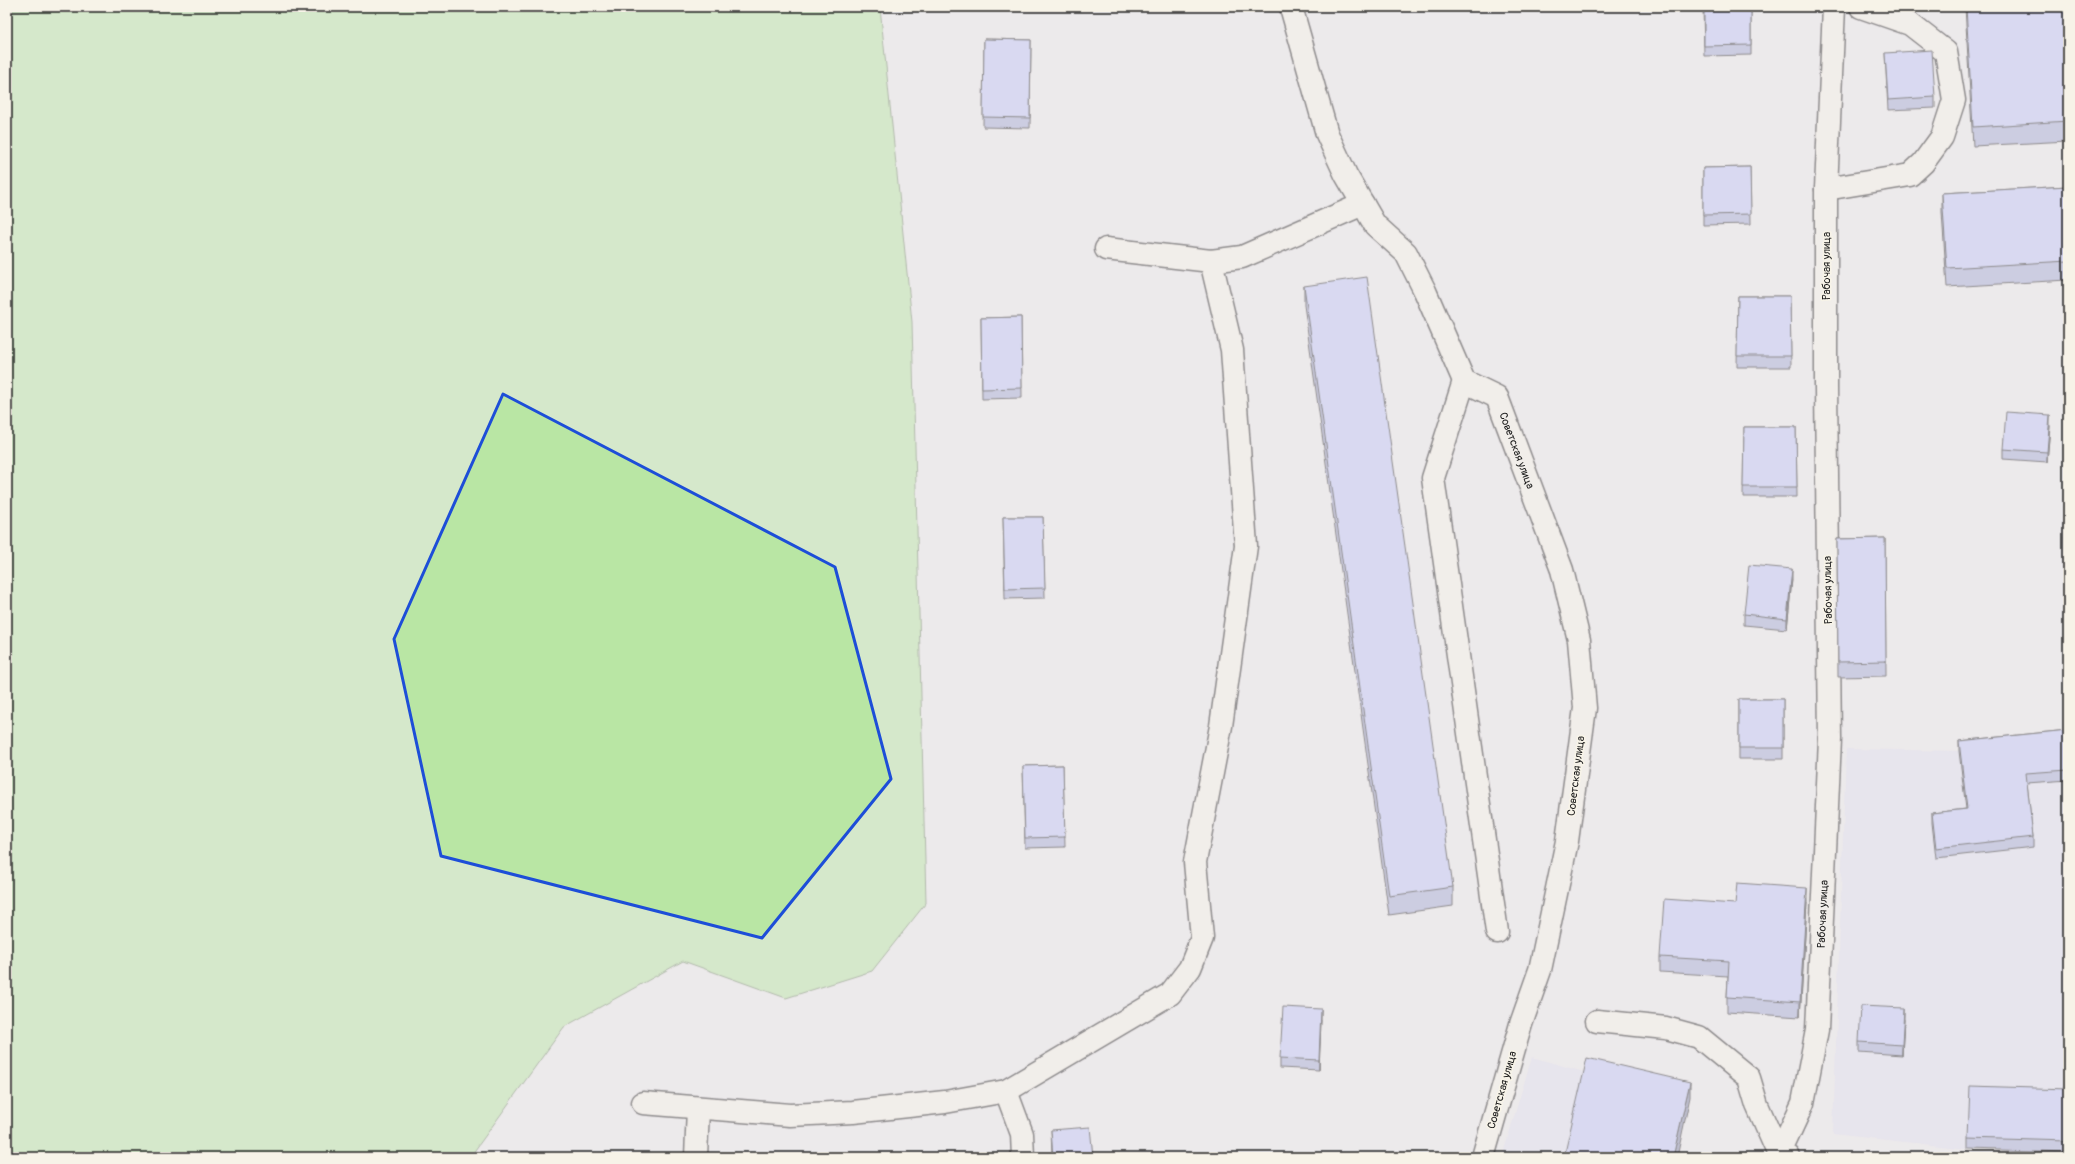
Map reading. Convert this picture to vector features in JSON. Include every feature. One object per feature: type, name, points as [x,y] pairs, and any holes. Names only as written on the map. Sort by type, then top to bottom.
[{"type":"street","points":[[1291,7],[1327,134],[1346,176],[1375,225],[1406,253],[1425,291],[1464,381],[1433,478],[1497,932]]},
{"type":"street","name":"Рабочая улица","points":[[1782,1156],[1803,1103],[1817,1022],[1830,739],[1826,387],[1826,189],[1834,7]]},
{"type":"street","points":[[1826,189],[1910,175],[1922,163],[1942,137],[1954,100],[1946,52],[1910,24],[1861,7]]},
{"type":"street","points":[[1106,249],[1211,261],[1242,257],[1363,204]]},
{"type":"street","points":[[643,1103],[790,1115],[853,1112],[945,1102],[1006,1091],[1170,994],[1190,968],[1202,938],[1195,862],[1221,726],[1246,546],[1232,350],[1211,261]]},
{"type":"street","name":"Советская улица","points":[[1464,381],[1497,397],[1562,570],[1579,640],[1585,708],[1567,841],[1540,970],[1521,1024],[1483,1157]]},
{"type":"street","points":[[1597,1021],[1666,1028],[1699,1037],[1749,1078],[1757,1105],[1782,1156]]},
{"type":"street","points":[[1006,1091],[1022,1134],[1023,1157]]},
{"type":"street","points":[[696,1157],[698,1108]]},
{"type":"highlighted area","points":[[503,394],[835,567],[891,779],[762,938],[441,856],[394,639]]},
{"type":"shaded area","points":[[2068,740],[2068,1152],[1968,1149],[1833,1134],[1846,749],[1959,751]]},
{"type":"shaded area","points":[[1532,1057],[1587,1073],[1677,1157],[1502,1157]]},
{"type":"green space","points":[[7,7],[880,7],[912,322],[926,903],[872,971],[786,998],[683,961],[564,1027],[470,1157],[7,1157]]},
{"type":"building","points":[[1704,7],[1751,7],[1751,45],[1704,46]]},
{"type":"building","points":[[1966,7],[2068,7],[2068,121],[1973,127]]},
{"type":"building","points":[[984,39],[1031,40],[1030,118],[983,117]]},
{"type":"building","points":[[1932,50],[1935,97],[1888,100],[1885,53]]},
{"type":"building","points":[[1750,167],[1751,214],[1703,215],[1703,168]]},
{"type":"building","points":[[2068,186],[2068,261],[1947,268],[1942,193]]},
{"type":"building","points":[[1367,277],[1453,887],[1389,896],[1304,286]]},
{"type":"building","points":[[1738,296],[1790,296],[1791,356],[1737,356]]},
{"type":"building","points":[[1021,317],[1022,388],[982,389],[981,318]]},
{"type":"building","points":[[2006,412],[2050,415],[2047,452],[2003,449]]},
{"type":"building","points":[[1744,427],[1796,427],[1797,487],[1743,487]]},
{"type":"building","points":[[1003,517],[1043,517],[1045,588],[1005,589]]},
{"type":"building","points":[[1885,538],[1886,661],[1838,662],[1837,539]]},
{"type":"building","points":[[1749,565],[1792,569],[1787,619],[1744,614]]},
{"type":"building","points":[[1739,699],[1783,699],[1783,748],[1739,748]]},
{"type":"building","points":[[2068,730],[2068,770],[2026,773],[2033,837],[1936,848],[1932,813],[1967,809],[1959,741]]},
{"type":"building","points":[[1063,765],[1065,837],[1025,838],[1023,766]]},
{"type":"building","points":[[1737,883],[1807,888],[1800,1002],[1727,997],[1729,961],[1660,957],[1664,899],[1735,904]]},
{"type":"building","points":[[1861,1006],[1904,1008],[1902,1045],[1859,1042]]},
{"type":"building","points":[[1283,1007],[1321,1009],[1319,1060],[1280,1058]]},
{"type":"building","points":[[1587,1058],[1690,1082],[1673,1157],[1564,1157]]},
{"type":"building","points":[[1970,1086],[2068,1089],[2068,1141],[1968,1138]]},
{"type":"building","points":[[1090,1127],[1093,1157],[1053,1157],[1051,1130]]},
{"type":"building","points":[[761,1154],[761,1157],[721,1157],[721,1155]]}]
